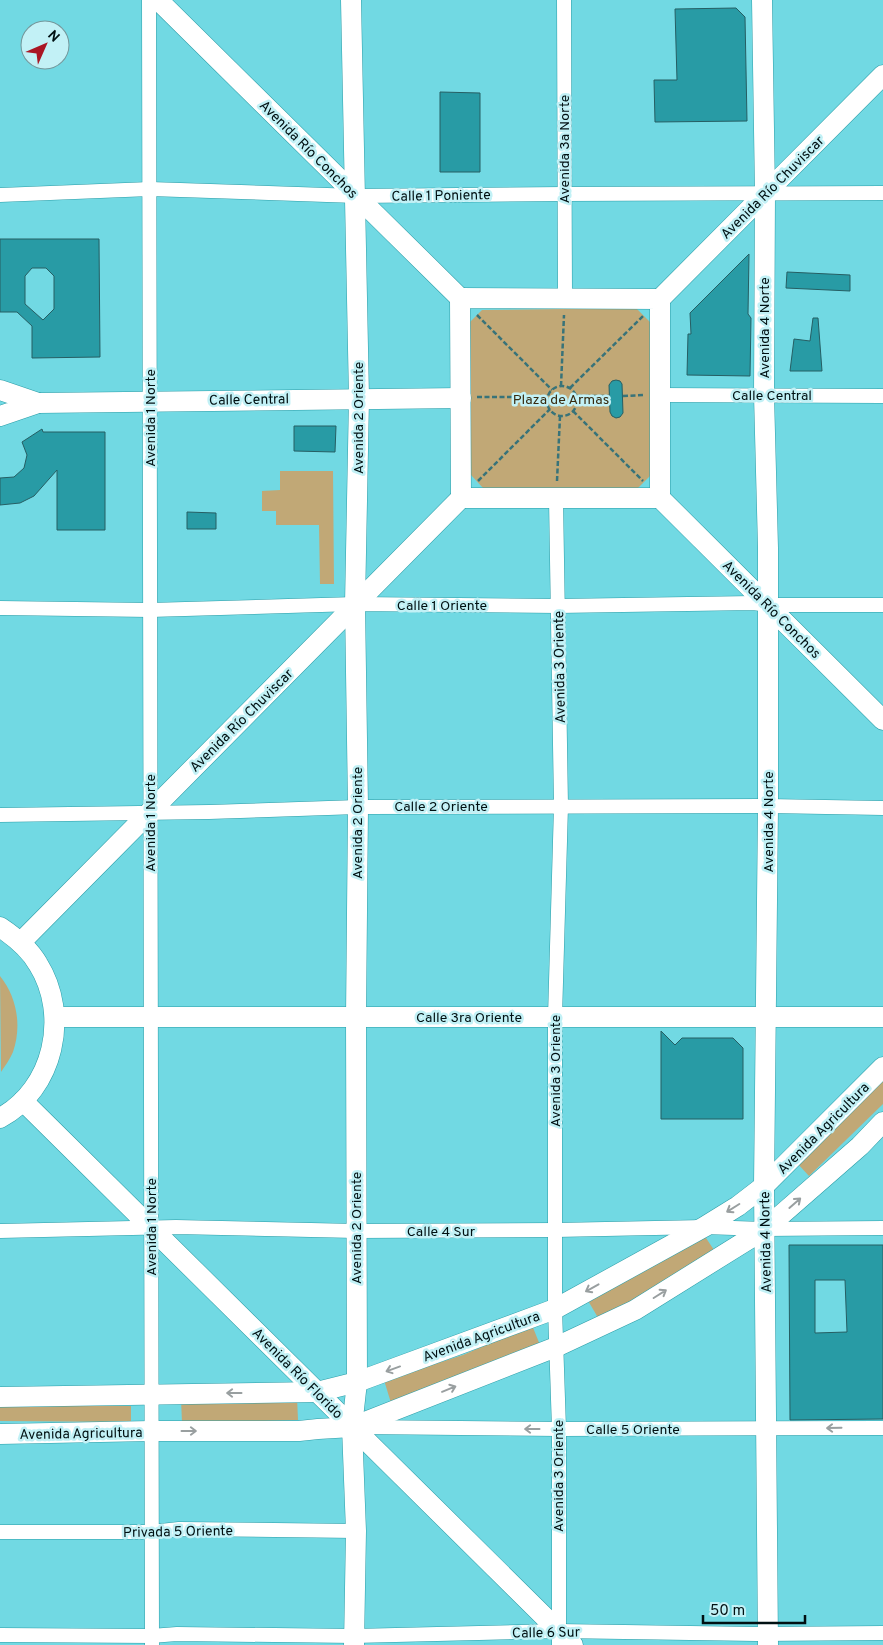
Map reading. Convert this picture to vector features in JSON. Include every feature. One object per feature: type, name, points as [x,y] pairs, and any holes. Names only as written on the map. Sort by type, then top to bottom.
[{"type":"main road","name":"Avenida Río Conchos","points":[[158,0],[460,298]]},
{"type":"main road","name":"Avenida 2 Oriente","points":[[351,0],[359,398],[355,604],[358,806],[356,1382],[352,1427],[356,1531],[354,1641]]},
{"type":"main road","name":"Avenida 4 Norte","points":[[762,0],[765,194],[764,395],[768,548],[768,806],[764,1186],[768,1640]]},
{"type":"main road","name":"Avenida Río Chuviscar","points":[[660,298],[883,75]]},
{"type":"main road","points":[[460,298],[565,298],[660,298],[660,498],[461,498],[460,298]]},
{"type":"main road","points":[[0,390],[38,403]]},
{"type":"main road","name":"Calle Central","points":[[38,403],[461,398]]},
{"type":"main road","points":[[0,416],[38,403]]},
{"type":"main road","name":"Avenida Río Chuviscar","points":[[21,942],[461,498]]},
{"type":"main road","name":"Avenida Río Conchos","points":[[660,498],[883,720]]},
{"type":"main road","points":[[0,927],[21,942],[38,964],[50,989],[55,1017],[54,1040],[48,1063],[37,1083],[23,1101],[0,1118]]},
{"type":"main road","name":"Calle 3ra Oriente","points":[[55,1017],[883,1017]]},
{"type":"main road","name":"Avenida Agricultura","points":[[0,1397],[151,1393],[317,1392],[356,1382],[555,1309],[704,1227],[738,1206],[764,1186],[883,1067]]},
{"type":"main road","name":"Avenida Río Florido","points":[[23,1101],[352,1427],[559,1638],[573,1645]]},
{"type":"main road","name":"Avenida Agricultura","points":[[0,1434],[299,1431],[318,1428],[352,1427],[556,1347],[635,1310],[765,1229],[860,1146],[883,1122]]},
{"type":"street","name":"Avenida 1 Norte","points":[[149,0],[152,1640]]},
{"type":"street","name":"Avenida 3a Norte","points":[[564,0],[565,298]]},
{"type":"street","name":"Calle 1 Poniente","points":[[0,195],[150,189],[356,196],[883,193]]},
{"type":"street","name":"Calle Central","points":[[660,395],[883,396]]},
{"type":"street","name":"Avenida 3 Oriente","points":[[556,498],[561,806],[555,1017],[555,1309],[559,1429],[559,1638]]},
{"type":"street","name":"Calle 1 Oriente","points":[[0,608],[150,610],[355,604],[558,606],[753,603],[768,605],[883,605]]},
{"type":"street","name":"Calle 2 Oriente","points":[[0,814],[209,812],[358,806],[768,806],[883,808]]},
{"type":"street","name":"Calle 4 Sur","points":[[0,1231],[150,1227],[356,1231],[704,1227],[765,1229],[883,1228]]},
{"type":"street","name":"Calle 5 Oriente","points":[[352,1427],[559,1429],[883,1428]]},
{"type":"street","name":"Privada 5 Oriente","points":[[0,1532],[151,1532],[179,1529],[356,1531]]},
{"type":"street","name":"Calle 6 Sur","points":[[0,1635],[152,1640],[177,1634],[354,1641],[559,1638],[768,1640],[883,1633]]},
{"type":"path","points":[[460,298],[552,390]]},
{"type":"path","points":[[561,386],[565,298]]},
{"type":"path","points":[[570,388],[660,298]]},
{"type":"path","points":[[561,386],[570,388],[577,396],[574,411],[565,416],[556,414],[550,409],[547,402],[552,390],[561,386]]},
{"type":"path","points":[[622,396],[660,395]]},
{"type":"path","points":[[461,398],[548,396]]},
{"type":"path","points":[[577,396],[610,396]]},
{"type":"path","points":[[461,498],[550,409]]},
{"type":"path","points":[[574,411],[660,498]]},
{"type":"path","points":[[556,498],[560,416]]},
{"type":"green space","name":"Plaza de Armas","points":[[636,308],[650,322],[650,476],[638,488],[484,489],[470,474],[470,322],[482,310]]},
{"type":"green space","points":[[280,471],[333,471],[334,584],[320,584],[319,525],[276,525],[276,511],[262,511],[262,491],[280,490]]},
{"type":"green space","points":[[0,976],[14,1002],[17,1022],[16,1042],[13,1052],[1,1072]]},
{"type":"green space","points":[[883,1080],[883,1104],[809,1176],[797,1163]]},
{"type":"green space","points":[[702,1232],[716,1253],[600,1321],[587,1299]]},
{"type":"green space","points":[[532,1325],[540,1345],[391,1403],[384,1380],[463,1355]]},
{"type":"green space","points":[[297,1397],[298,1420],[182,1423],[181,1399]]},
{"type":"green space","points":[[0,1404],[131,1406],[131,1422],[0,1421]]},
{"type":"building","points":[[736,8],[745,17],[747,121],[655,122],[654,80],[677,80],[675,9]]},
{"type":"building","points":[[440,92],[480,93],[480,172],[440,172]]},
{"type":"building","points":[[0,239],[99,239],[100,357],[32,358],[32,326],[17,312],[0,312]],"holes":[[[32,268],[46,268],[54,276],[54,309],[43,320],[25,304],[25,276]]]},
{"type":"building","points":[[749,254],[750,376],[687,375],[688,334],[691,334],[690,313]]},
{"type":"building","points":[[787,272],[850,275],[850,291],[786,288]]},
{"type":"building","points":[[813,318],[818,318],[822,371],[790,371],[794,339],[810,341]]},
{"type":"building","points":[[616,380],[622,384],[623,413],[620,417],[616,418],[610,412],[609,385],[612,381]]},
{"type":"building","points":[[294,426],[336,426],[335,452],[294,451]]},
{"type":"building","points":[[42,429],[43,432],[105,432],[105,530],[57,530],[57,470],[34,496],[20,503],[0,505],[0,478],[14,477],[24,468],[27,455],[22,442]]},
{"type":"building","points":[[187,512],[216,513],[216,529],[187,529]]},
{"type":"building","points":[[661,1031],[675,1045],[682,1038],[733,1038],[743,1048],[743,1119],[661,1119]]},
{"type":"building","points":[[789,1245],[883,1245],[883,1419],[790,1420]],"holes":[[[815,1280],[845,1280],[847,1332],[815,1333]]]}]
